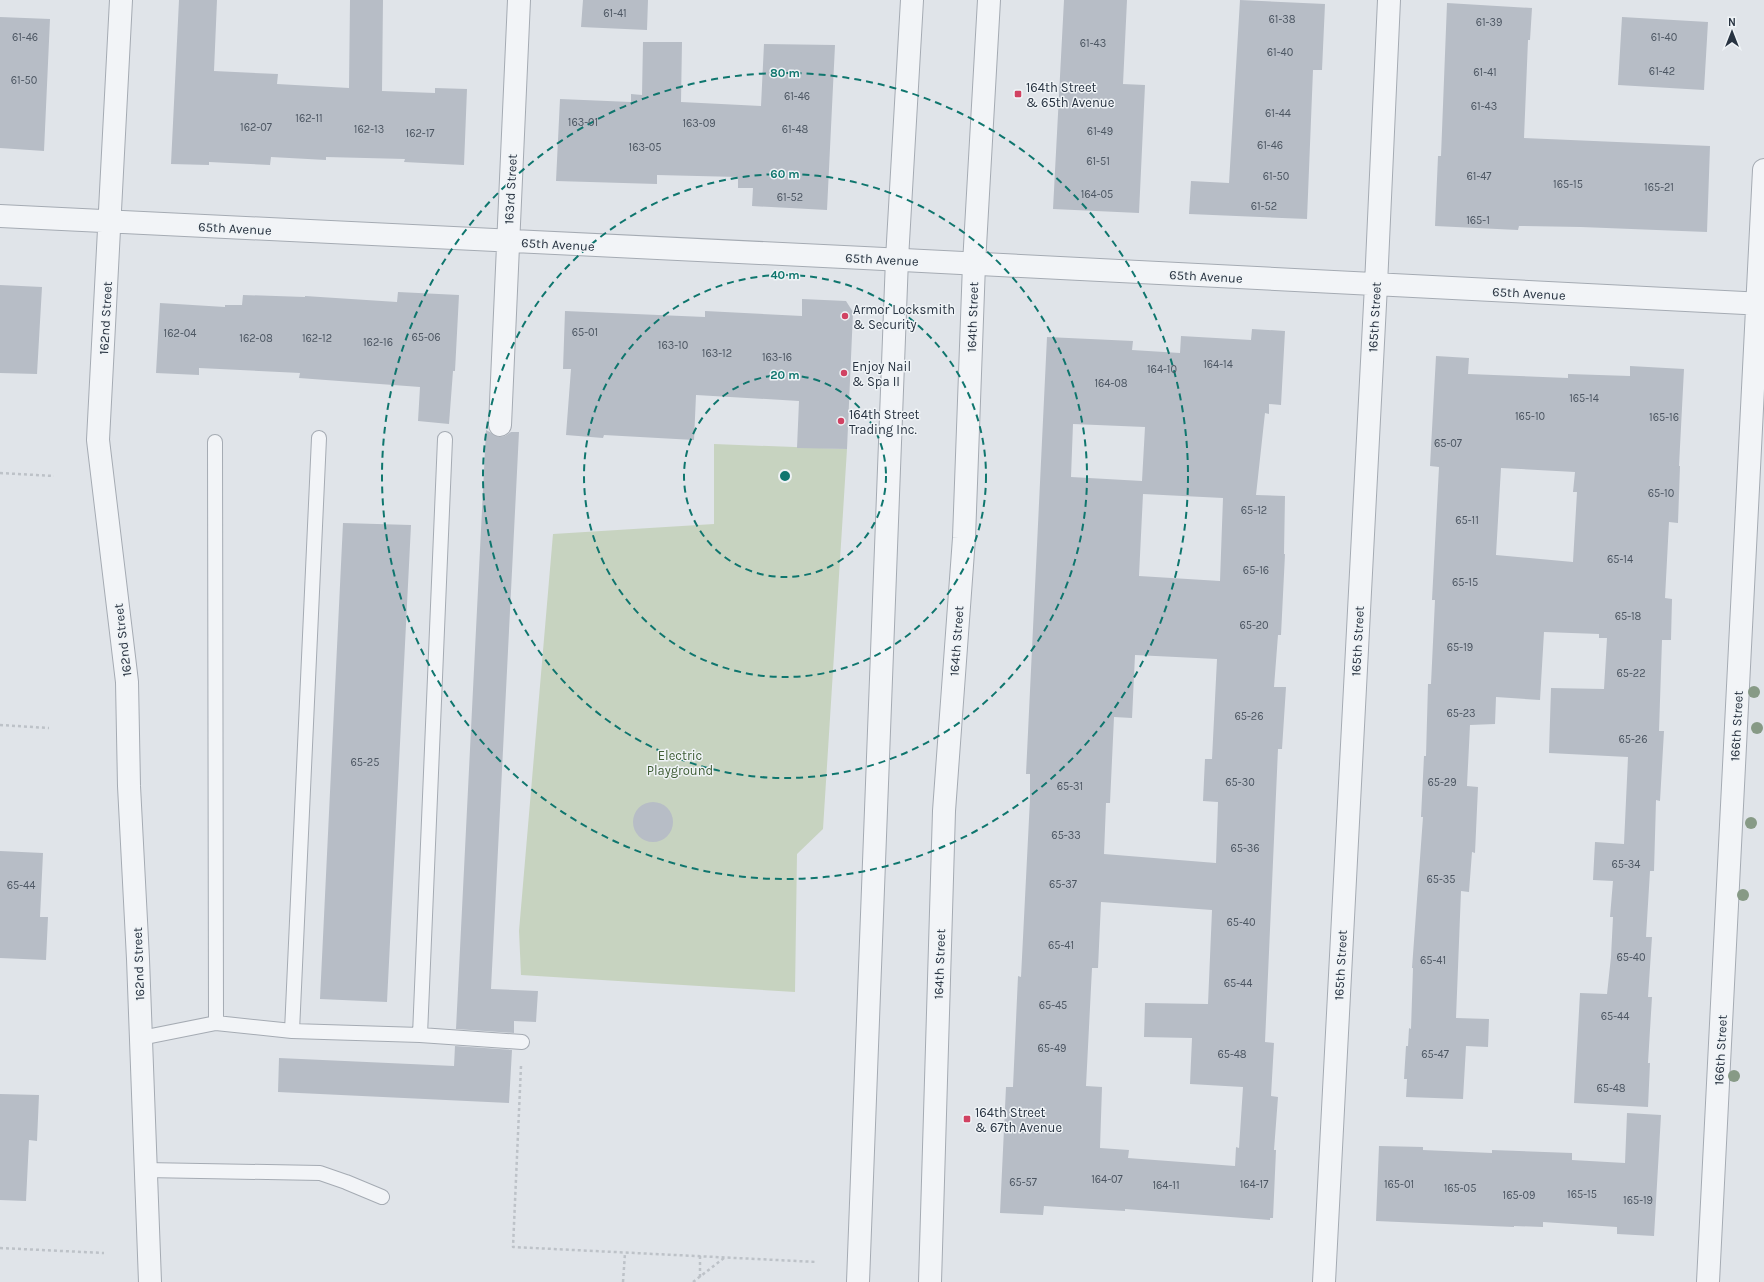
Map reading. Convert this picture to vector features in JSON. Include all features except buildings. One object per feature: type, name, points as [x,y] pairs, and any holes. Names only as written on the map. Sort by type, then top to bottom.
[{"type":"street","name":"162nd Street","points":[[121,0],[98,440],[127,682],[129,786],[141,1038],[150,1282]]},
{"type":"street","name":"163rd Street","points":[[500,425],[520,0]]},
{"type":"street","points":[[858,1282],[897,259],[912,0]]},
{"type":"street","name":"164th Street","points":[[930,1282],[944,811],[964,538],[974,264],[989,0]]},
{"type":"street","name":"165th Street","points":[[1324,1282],[1376,285],[1389,0]]},
{"type":"street","name":"166th Street","points":[[1708,1282],[1760,304],[1764,170]]},
{"type":"street","name":"65th Avenue","points":[[0,216],[897,259],[1760,304]]},
{"type":"lane","points":[[292,1031],[318,438]]},
{"type":"lane","points":[[420,1034],[445,439]]},
{"type":"lane","points":[[215,442],[216,1023]]},
{"type":"lane","points":[[141,1038],[216,1023],[292,1031],[420,1034],[522,1042]]},
{"type":"lane","points":[[146,1170],[320,1173],[382,1197]]},
{"type":"path","points":[[0,473],[54,476]]},
{"type":"path","points":[[0,725],[48,728]]},
{"type":"path","points":[[522,1042],[513,1247],[817,1262]]},
{"type":"path","points":[[0,1248],[104,1253]]},
{"type":"path","points":[[623,1282],[625,1252]]},
{"type":"path","points":[[700,1256],[700,1277]]},
{"type":"path","points":[[693,1282],[724,1258]]},
{"type":"green space","name":"Electric Playground","points":[[714,444],[847,449],[823,829],[797,854],[795,992],[521,975],[519,931],[553,534],[714,524]]},
{"type":"place","name":"164th Street & 65th Avenue","points":[[1018,94]]},
{"type":"place","name":"Armor Locksmith & Security","points":[[845,316]]},
{"type":"place","name":"Enjoy Nail & Spa II","points":[[844,373]]},
{"type":"place","name":"164th Street Trading Inc.","points":[[841,421]]},
{"type":"place","name":"164th Street & 67th Avenue","points":[[967,1119]]}]
